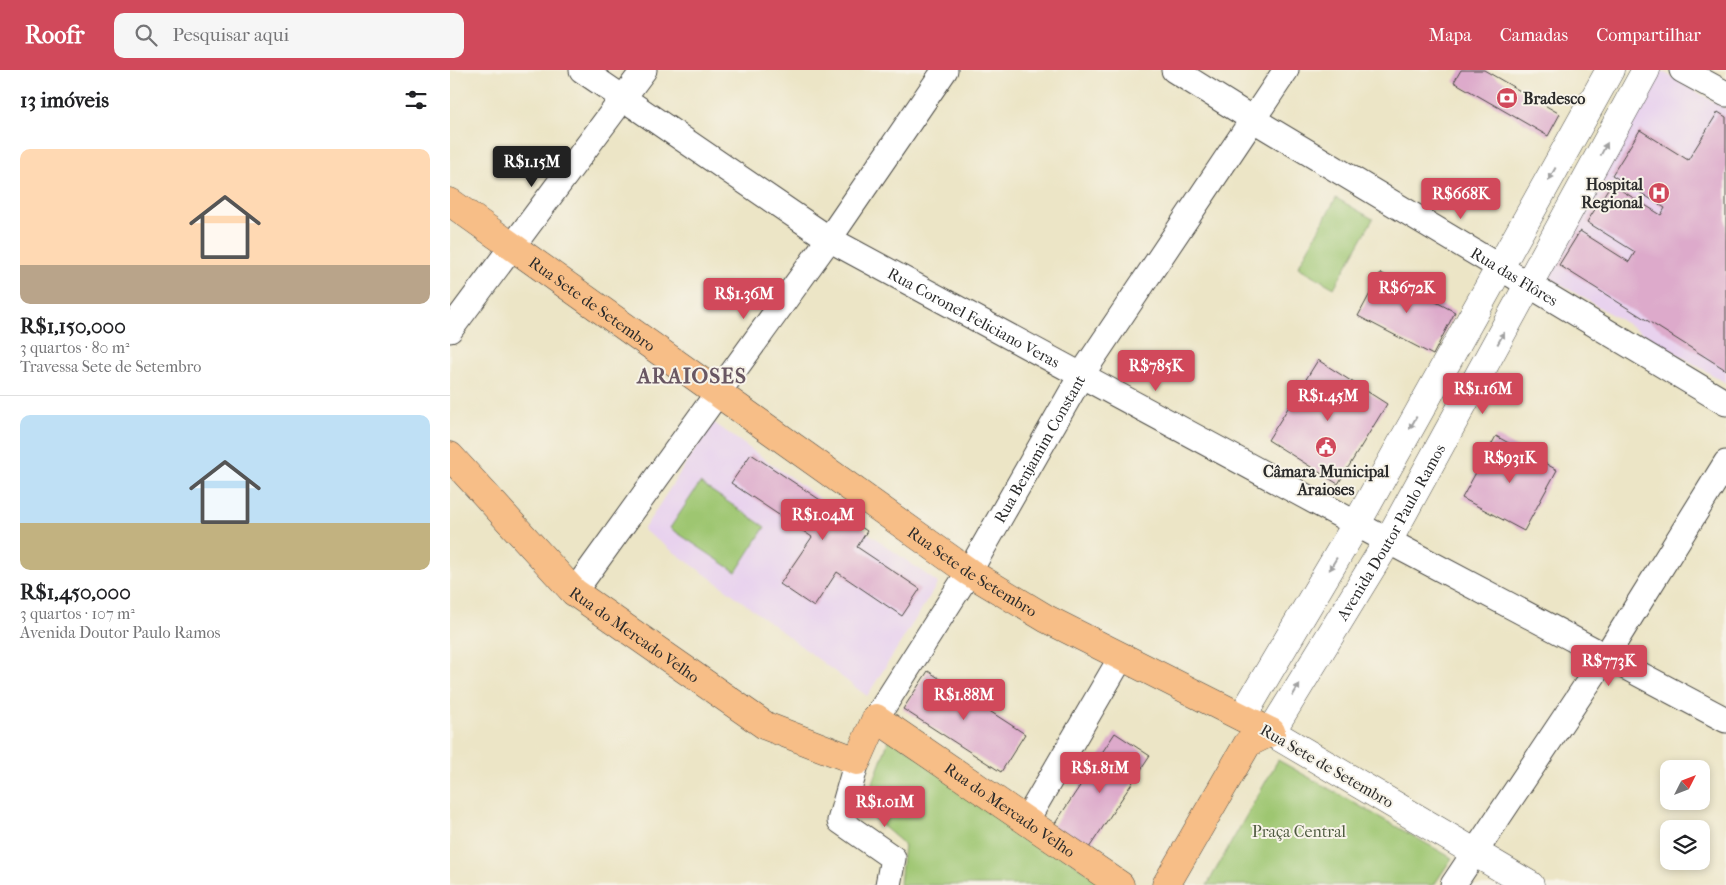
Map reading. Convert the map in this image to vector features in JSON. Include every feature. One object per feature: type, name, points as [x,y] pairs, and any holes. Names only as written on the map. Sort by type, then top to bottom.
[{"type":"main road","name":"Rua Sete de Setembro","points":[[450,202],[969,572],[1047,619],[1242,717],[1259,737]]},
{"type":"main road","name":"Rua do Mercado Velho","points":[[450,456],[574,592],[766,726],[857,761]]},
{"type":"main road","name":"Rua do Mercado Velho","points":[[876,718],[1120,885]]},
{"type":"main road","name":"Rua Benjamim Constant","points":[[857,761],[876,718]]},
{"type":"main road","name":"Avenida Doutor Paulo Ramos","points":[[1166,885],[1259,737]]},
{"type":"street","name":"Rua Coronel Feliciano Veras","points":[[582,70],[829,239],[1388,541],[1726,720]]},
{"type":"street","points":[[450,330],[621,98],[644,70]]},
{"type":"street","points":[[574,592],[829,239],[945,70]]},
{"type":"street","name":"Rua das Flôres","points":[[1174,70],[1726,403]]},
{"type":"street","name":"Rua Benjamim Constant","points":[[876,718],[969,572],[1082,374],[1286,70]]},
{"type":"street","name":"Avenida Doutor Paulo Ramos","points":[[1242,717],[1357,523],[1610,70]]},
{"type":"street","name":"Avenida Doutor Paulo Ramos","points":[[1259,737],[1388,541],[1530,285],[1646,70]]},
{"type":"street","points":[[1682,70],[1726,94]]},
{"type":"street","points":[[1452,885],[1476,853],[1606,656],[1726,463]]},
{"type":"street","points":[[1026,821],[1122,656]]},
{"type":"street","name":"Rua Sete de Setembro","points":[[1259,737],[1476,853],[1530,885]]},
{"type":"street","points":[[857,761],[840,821],[893,858],[888,885]]},
{"type":"shaded area","name":"Hospital Regional","points":[[1660,70],[1726,109],[1726,383],[1547,276]]},
{"type":"shaded area","points":[[713,422],[938,583],[867,696],[723,587],[643,530]]},
{"type":"green space","points":[[1336,198],[1373,219],[1334,288],[1298,267]]},
{"type":"green space","points":[[700,483],[765,527],[736,572],[670,528]]},
{"type":"green space","points":[[890,737],[1106,885],[900,885],[904,844],[863,809]]},
{"type":"green space","name":"Praça Central","points":[[1278,760],[1452,858],[1434,885],[1207,885]]},
{"type":"building","name":"Bradesco","points":[[1461,70],[1484,70],[1560,114],[1548,136],[1454,82]]},
{"type":"building","name":"Hospital Regional","points":[[1718,112],[1726,117],[1726,370],[1559,265],[1580,231],[1629,262],[1635,252],[1587,222],[1611,184],[1661,215],[1665,208],[1612,175],[1640,130],[1688,160]]},
{"type":"building","points":[[1381,273],[1455,312],[1433,355],[1358,316]]},
{"type":"building","points":[[1318,360],[1387,404],[1338,484],[1268,440]]},
{"type":"building","points":[[1496,436],[1557,470],[1524,531],[1462,498]]},
{"type":"building","points":[[751,454],[867,531],[857,547],[920,589],[902,616],[837,572],[814,607],[780,584],[812,537],[731,483]]},
{"type":"building","points":[[928,671],[1025,734],[1001,772],[903,709]]},
{"type":"building","points":[[1115,733],[1150,756],[1085,854],[1050,831]]},
{"type":"place","name":"Bradesco","points":[[1507,98]]},
{"type":"place","name":"Hospital Regional","points":[[1659,193]]},
{"type":"place","name":"Câmara Municipal Araioses","points":[[1326,447]]},
{"type":"district","name":"ARAIOSES","points":[[692,376]]}]
